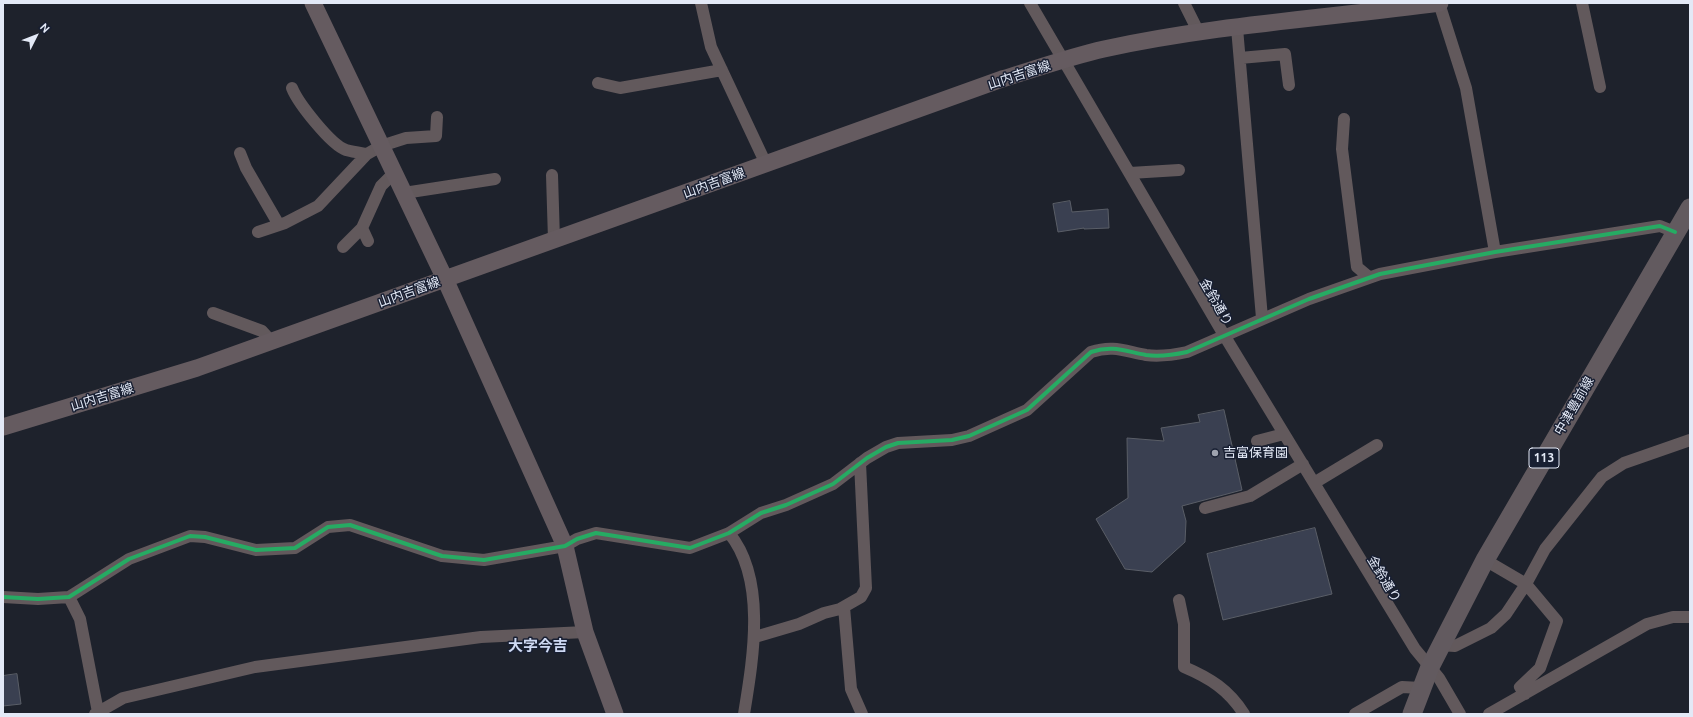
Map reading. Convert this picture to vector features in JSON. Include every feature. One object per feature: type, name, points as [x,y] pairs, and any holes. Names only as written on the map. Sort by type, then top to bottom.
[{"type":"main road","points":[[313,3],[374,150],[394,173],[404,193],[445,279],[565,546],[585,632],[615,714]]},
{"type":"main road","name":"山内吉富線","points":[[3,427],[197,368],[1002,80],[1064,61],[1102,50],[1199,33],[1382,7],[1439,3]]},
{"type":"main road","name":"中津豊前線","points":[[1412,714],[1421,688],[1440,645],[1485,560],[1690,208]]},
{"type":"street","points":[[701,3],[710,47],[766,164]]},
{"type":"street","name":"金鈴通り","points":[[1030,3],[1224,335],[1415,649],[1439,678],[1460,714]]},
{"type":"street","points":[[1184,3],[1199,33]]},
{"type":"street","points":[[1439,3],[1466,88],[1495,252]]},
{"type":"street","points":[[1582,3],[1600,87]]},
{"type":"street","points":[[1237,28],[1262,318]]},
{"type":"street","points":[[1240,58],[1285,54],[1289,85]]},
{"type":"street","points":[[598,83],[620,88],[722,70]]},
{"type":"street","points":[[292,88],[297,100],[336,144],[346,150],[374,150],[406,138],[436,136],[437,117]]},
{"type":"street","points":[[1344,119],[1342,148],[1357,267],[1369,277]]},
{"type":"street","points":[[258,232],[303,215],[318,206],[374,150]]},
{"type":"street","points":[[240,153],[246,168],[279,225]]},
{"type":"street","points":[[1130,173],[1179,170]]},
{"type":"street","points":[[343,247],[362,228],[381,186],[394,173]]},
{"type":"street","points":[[552,175],[554,240]]},
{"type":"street","points":[[404,193],[495,179]]},
{"type":"street","points":[[3,597],[38,599],[69,597],[129,559],[190,536],[205,537],[256,550],[295,548],[328,527],[350,525],[442,556],[484,560],[565,546],[577,539],[596,533],[690,548],[729,533],[761,513],[786,505],[833,484],[860,463],[886,447],[898,443],[952,440],[969,436],[1016,416],[1027,410],[1091,352],[1104,348],[1114,348],[1147,355],[1168,356],[1187,352],[1309,298],[1369,277],[1495,252],[1660,226],[1675,232]]},
{"type":"street","points":[[362,228],[368,241]]},
{"type":"street","points":[[213,313],[262,331],[271,341]]},
{"type":"street","points":[[1256,441],[1284,434]]},
{"type":"street","points":[[1440,645],[1455,646],[1491,628],[1506,614],[1526,584],[1545,549],[1602,477],[1624,463],[1690,440]]},
{"type":"street","points":[[1314,483],[1377,444]]},
{"type":"street","points":[[755,636],[799,624],[824,613],[844,607],[862,597],[866,588],[860,463]]},
{"type":"street","points":[[1205,508],[1250,496],[1303,464]]},
{"type":"street","points":[[729,533],[743,554],[750,578],[755,636],[744,714]]},
{"type":"street","points":[[1485,560],[1526,584],[1557,621],[1540,668],[1520,687],[1525,694]]},
{"type":"street","points":[[69,597],[80,619],[102,712],[124,698],[254,667],[480,637],[585,632]]},
{"type":"street","points":[[1179,600],[1184,624],[1184,667],[1206,677],[1222,687],[1236,701],[1244,714]]},
{"type":"street","points":[[844,607],[851,689],[862,714]]},
{"type":"street","points":[[1489,714],[1647,624],[1673,617],[1690,616]]},
{"type":"street","points":[[1356,714],[1402,687],[1421,688]]},
{"type":"building","points":[[1070,201],[1072,212],[1108,209],[1109,228],[1084,228],[1058,232],[1053,204]]},
{"type":"building","name":"吉富保育園","points":[[1224,410],[1242,490],[1182,506],[1186,521],[1185,542],[1152,572],[1125,569],[1096,519],[1128,498],[1127,438],[1164,441],[1161,428],[1200,422],[1198,415]]},
{"type":"building","points":[[1315,528],[1332,594],[1223,620],[1207,554]]},
{"type":"building","points":[[17,674],[21,704],[3,706],[3,676]]},
{"type":"cycle path","points":[[3,597],[38,599],[69,597],[129,559],[190,536],[205,537],[256,550],[295,548],[328,527],[350,525],[442,556],[484,560],[565,546],[577,539],[596,533],[690,548],[729,533],[761,513],[786,505],[833,484],[867,458],[886,447],[898,443],[952,440],[969,436],[1027,410],[1091,352],[1112,349],[1125,350],[1151,356],[1187,352],[1309,299],[1380,274],[1495,252],[1660,226],[1675,232]]},
{"type":"place","name":"吉富保育園","points":[[1215,453]]},
{"type":"district","name":"大字今吉","points":[[538,646]]}]
